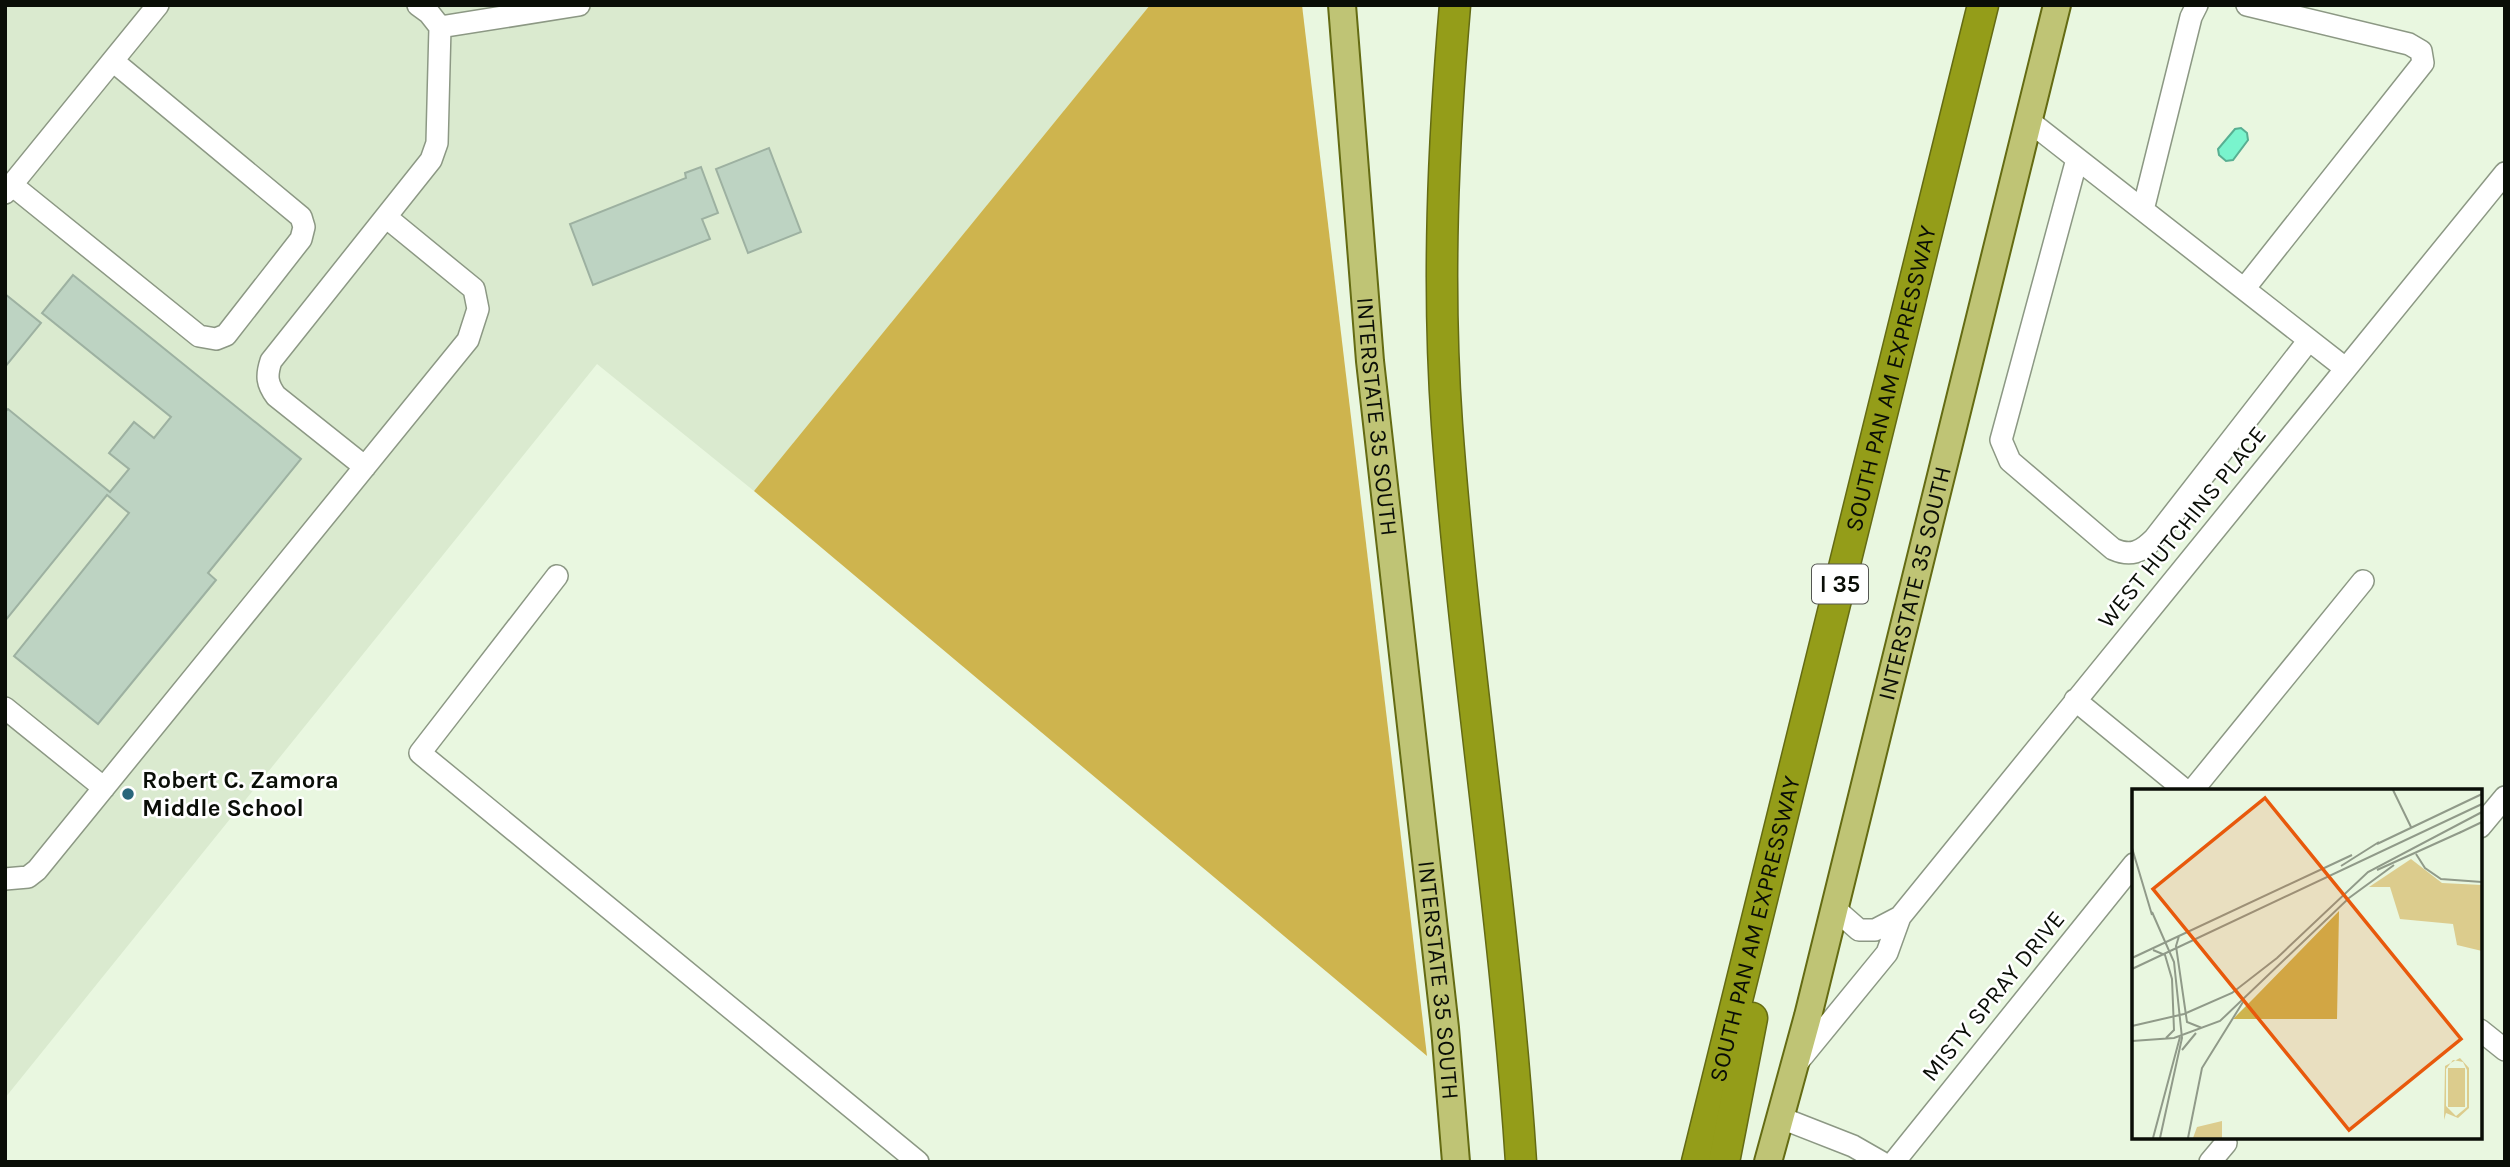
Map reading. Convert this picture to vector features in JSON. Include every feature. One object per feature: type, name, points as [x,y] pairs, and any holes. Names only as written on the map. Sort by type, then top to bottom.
[{"type":"highway","points":[[1455,5],[1441,224],[1447,423],[1521,1162]]},
{"type":"highway","name":"SOUTH PAN AM EXPRESSWAY","points":[[1697,1162],[1983,5]]},
{"type":"highway","points":[[1724,1162],[1752,1018],[1766,884]]},
{"type":"main road","name":"INTERSTATE 35 SOUTH","points":[[1342,5],[1370,362],[1442,1000],[1456,1162]]},
{"type":"main road","name":"INTERSTATE 35 SOUTH","points":[[1768,1162],[1835,909],[2057,5]]},
{"type":"street","points":[[113,61],[301,216],[304,227],[301,239],[226,335],[216,339],[199,336],[9,189],[158,5]]},
{"type":"street","points":[[365,467],[276,396],[268,386],[267,374],[271,361],[431,160],[437,143],[439,27],[429,13],[418,5]]},
{"type":"street","points":[[439,27],[579,5]]},
{"type":"street","points":[[2143,210],[2197,5]]},
{"type":"street","points":[[2244,289],[2423,63],[2421,51],[2409,44],[2247,5]]},
{"type":"street","points":[[2029,121],[2345,368]]},
{"type":"street","points":[[2077,159],[2001,440],[2010,461],[2113,549],[2128,554],[2136,553],[2154,539],[2309,340]]},
{"type":"street","name":"WEST HUTCHINS PLACE","points":[[1795,1066],[1887,953],[1900,916],[2505,173]]},
{"type":"street","points":[[5,879],[28,877],[37,870],[468,340],[478,309],[474,289],[386,217]]},
{"type":"street","points":[[557,576],[420,753],[919,1162]]},
{"type":"street","points":[[2194,789],[2363,581]]},
{"type":"street","points":[[2075,700],[2184,789]]},
{"type":"street","points":[[5,708],[104,789]]},
{"type":"street","points":[[2482,825],[2505,797]]},
{"type":"street","name":"MISTY SPRAY DRIVE","points":[[1894,1162],[2132,865]]},
{"type":"street","name":"WEST HUTCHINS PLACE","points":[[1835,909],[1859,930],[1875,930],[1900,916]]},
{"type":"street","points":[[2482,1032],[2505,1050]]},
{"type":"street","points":[[1779,1117],[1840,1140],[1881,1162]]},
{"type":"street","points":[[2210,1162],[2225,1143]]},
{"type":"shaded area","name":"Robert C. Zamora Middle School","points":[[5,5],[1150,5],[754,491],[597,364],[5,1098]]},
{"type":"shaded area","points":[[1150,5],[1302,5],[1427,1056],[754,491]]},
{"type":"shaded area","points":[[2241,128],[2247,133],[2248,140],[2233,160],[2226,161],[2219,155],[2218,149],[2235,129]]},
{"type":"building","points":[[769,148],[801,232],[748,253],[716,169]]},
{"type":"building","points":[[701,167],[718,213],[702,219],[710,239],[593,285],[570,224],[686,178],[685,173]]},
{"type":"building","points":[[73,275],[301,459],[208,573],[216,580],[98,724],[14,656],[129,513],[107,495],[5,621],[5,412],[8,409],[110,492],[129,469],[109,453],[134,422],[154,438],[171,417],[42,313]]},
{"type":"building","points":[[5,294],[41,323],[5,367]]},
{"type":"place","name":"Robert C. Zamora Middle School","points":[[128,794]]}]
